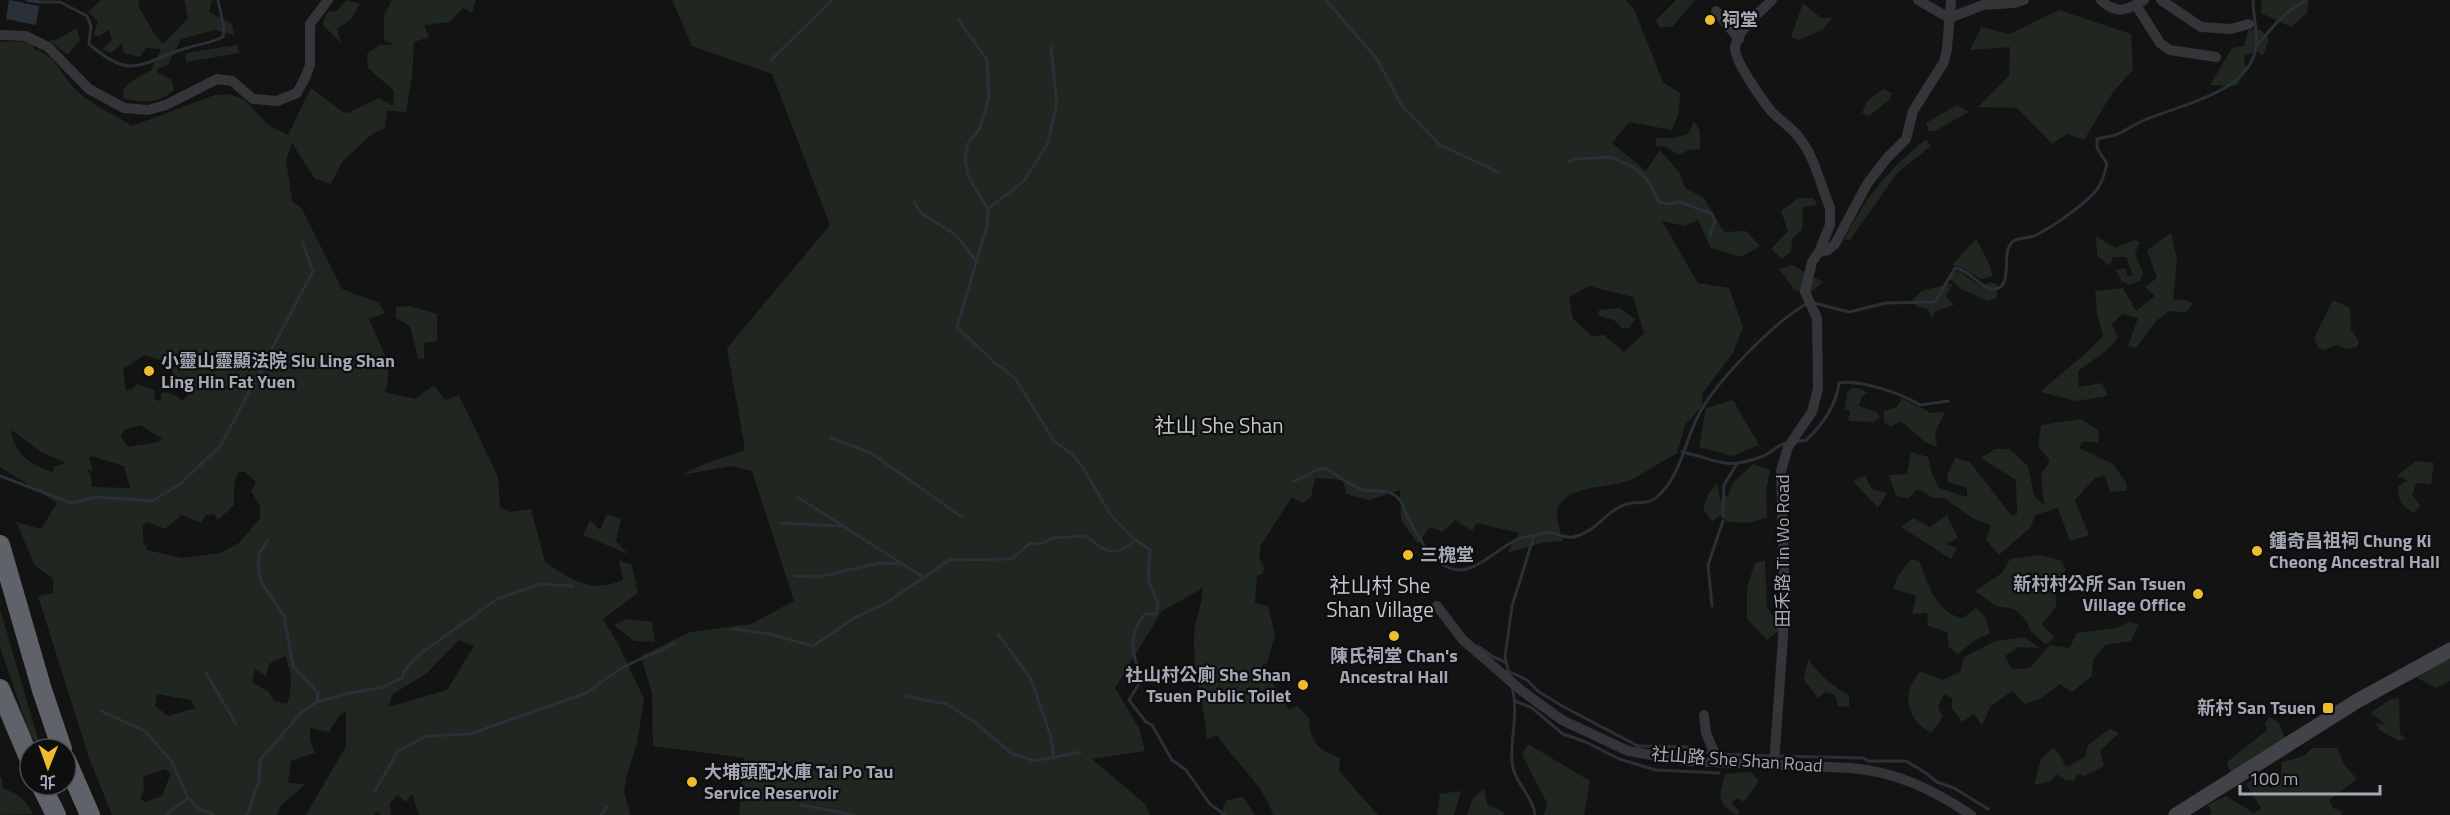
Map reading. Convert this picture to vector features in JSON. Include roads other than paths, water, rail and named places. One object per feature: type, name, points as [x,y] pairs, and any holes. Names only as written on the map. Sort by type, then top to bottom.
[{"type":"highway","points":[[2,550],[58,737]]},
{"type":"highway","points":[[0,689],[20,737]]},
{"type":"highway","points":[[78,788],[90,815]]},
{"type":"highway","points":[[47,797],[56,815]]},
{"type":"main road","points":[[2176,815],[2357,701],[2450,650]]},
{"type":"street","points":[[0,35],[26,36],[48,47],[89,89],[124,108],[148,110],[165,105],[217,79],[232,81],[253,99],[278,102],[297,93],[305,78],[310,65],[310,24],[328,0]]},
{"type":"street","points":[[1772,0],[1746,26],[1735,50],[1745,72],[1770,109],[1793,128],[1803,142],[1830,211],[1830,225],[1819,252]]},
{"type":"street","points":[[1918,0],[1949,18]]},
{"type":"street","points":[[1819,252],[1828,250],[1835,244],[1868,184],[1887,158],[1906,139],[1913,111],[1944,62],[1951,0]]},
{"type":"street","points":[[1949,18],[1983,5],[2024,0]]},
{"type":"street","points":[[2101,0],[2115,10],[2126,9],[2140,2],[2160,43],[2170,50],[2216,57]]},
{"type":"street","points":[[2162,0],[2200,27],[2227,29],[2249,24]]},
{"type":"street","points":[[1716,11],[1739,39]]},
{"type":"street","name":"田禾路 Tin Wo Road","points":[[1774,765],[1784,606],[1781,477],[1783,460],[1791,443],[1810,416],[1818,389],[1817,322],[1814,310],[1806,297],[1812,262],[1819,252]]},
{"type":"street","name":"社山路 She Shan Road","points":[[1437,606],[1457,634],[1522,691],[1562,720],[1629,751],[1669,759],[1850,768],[1884,773],[1933,791],[1971,815]]},
{"type":"street","points":[[1704,715],[1706,733],[1718,762]]},
{"type":"waterway","points":[[27,0],[60,2],[87,16],[91,26],[89,44],[116,63],[127,66],[147,63],[223,37],[224,28],[218,0]]},
{"type":"waterway","points":[[771,60],[832,0]]},
{"type":"waterway","points":[[1326,0],[1377,59],[1402,106],[1440,145],[1498,172]]},
{"type":"waterway","points":[[1814,303],[1849,312],[1886,303],[1935,302],[1955,268],[1965,272],[1987,288],[1998,288],[2005,280],[2008,249],[2013,241],[2033,236],[2051,226],[2080,206],[2099,186],[2107,164],[2097,148],[2097,139],[2118,134],[2140,122],[2209,96],[2240,77],[2250,63],[2256,47],[2253,0]]},
{"type":"waterway","points":[[2256,47],[2279,20],[2306,0]]},
{"type":"waterway","points":[[958,19],[987,60],[989,98],[979,130],[968,143],[965,157],[968,176],[988,209],[987,226],[957,327],[995,363],[1015,378],[1054,441],[1072,454],[1082,466],[1110,514],[1133,538],[1150,550],[1148,580],[1158,603],[1156,614],[1145,614],[1136,630],[1133,645],[1142,679],[1129,700],[1146,722],[1152,725],[1172,760],[1186,770],[1210,804],[1225,815]]},
{"type":"waterway","points":[[988,209],[1024,181],[1048,143],[1057,103],[1051,47]]},
{"type":"waterway","points":[[1568,162],[1576,159],[1611,157],[1633,167],[1651,185],[1659,202],[1667,204],[1680,202],[1712,214],[1715,222],[1710,236]]},
{"type":"waterway","points":[[914,202],[921,213],[956,235],[976,261]]},
{"type":"waterway","points":[[0,476],[71,503],[98,497],[152,501],[180,484],[221,445],[313,271],[302,242]]},
{"type":"waterway","points":[[1509,674],[1505,657],[1512,606],[1534,536],[1547,533],[1568,537],[1581,535],[1620,507],[1650,501],[1657,497],[1677,470],[1693,426],[1718,386],[1763,338],[1808,303]]},
{"type":"waterway","points":[[1796,442],[1806,440],[1818,428],[1832,407],[1839,383],[1858,383],[1881,388],[1920,405],[1948,401]]},
{"type":"waterway","points":[[831,438],[871,453],[962,517]]},
{"type":"waterway","points":[[1682,452],[1720,462],[1737,463],[1761,457],[1786,443]]},
{"type":"waterway","points":[[1723,517],[1724,485],[1736,465]]},
{"type":"waterway","points":[[1292,481],[1325,468],[1356,487],[1395,495],[1402,503],[1411,524],[1427,550],[1450,568],[1459,570],[1468,568],[1515,540],[1534,536]]},
{"type":"waterway","points":[[796,496],[923,577]]},
{"type":"waterway","points":[[1712,606],[1708,565],[1723,521]]},
{"type":"waterway","points":[[782,523],[840,526]]},
{"type":"waterway","points":[[733,629],[770,634],[813,646],[854,618],[888,602],[949,560],[1012,559],[1029,544],[1043,543],[1052,538],[1085,536],[1109,551],[1120,550],[1134,541]]},
{"type":"waterway","points":[[268,540],[259,554],[258,566],[261,582],[284,616],[293,666],[318,693],[317,702]]},
{"type":"waterway","points":[[795,576],[818,577],[879,563],[900,564]]},
{"type":"waterway","points":[[247,815],[259,781],[260,760],[301,713],[317,702],[383,687],[402,678],[405,670],[416,657],[497,599],[541,584],[573,586]]},
{"type":"waterway","points":[[998,634],[1031,679],[1051,737],[1054,759]]},
{"type":"waterway","points":[[375,791],[398,751],[426,736],[470,734],[586,693],[623,667],[674,644]]},
{"type":"waterway","points":[[1478,646],[1493,657],[1505,662]]},
{"type":"waterway","points":[[1508,671],[1527,680],[1539,692],[1564,707],[1638,746],[1689,747],[1710,753]]},
{"type":"waterway","points":[[206,673],[236,724]]},
{"type":"waterway","points":[[1512,686],[1515,706],[1512,744],[1513,770],[1534,808],[1535,815]]},
{"type":"waterway","points":[[904,696],[947,704],[976,723],[1011,753],[1034,761],[1081,752]]},
{"type":"waterway","points":[[1515,701],[1532,708],[1563,734],[1586,742],[1619,759],[1656,770],[1719,773]]},
{"type":"waterway","points":[[101,711],[145,731],[172,762],[188,798]]},
{"type":"waterway","points":[[1721,754],[1769,756]]},
{"type":"waterway","points":[[1781,756],[1906,761],[1937,782],[1954,788],[1988,809]]},
{"type":"waterway","points":[[166,815],[188,798],[200,809],[214,815]]},
{"type":"waterway","points":[[801,805],[854,815]]},
{"type":"waterway","points":[[601,815],[607,807]]},
{"type":"place","name":"祠堂","points":[[1710,20]]},
{"type":"place","name":"小靈山靈顯法院 Siu Ling Shan Ling Hin Fat Yuen","points":[[149,371]]},
{"type":"place","name":"鍾奇昌祖祠 Chung Ki Cheong Ancestral Hall","points":[[2257,551]]},
{"type":"place","name":"三槐堂","points":[[1408,555]]},
{"type":"place","name":"新村村公所 San Tsuen Village Office","points":[[2198,594]]},
{"type":"place","name":"陳氏祠堂 Chan's Ancestral Hall","points":[[1394,636]]},
{"type":"place","name":"社山村公廁 She Shan Tsuen Public Toilet","points":[[1303,685]]},
{"type":"place","name":"新村 San Tsuen","points":[[2328,708]]},
{"type":"place","name":"大埔頭配水庫 Tai Po Tau Service Reservoir","points":[[692,782]]},
{"type":"district","name":"社山 She Shan","points":[[1219,426]]},
{"type":"district","name":"社山村 She Shan Village","points":[[1380,598]]}]
